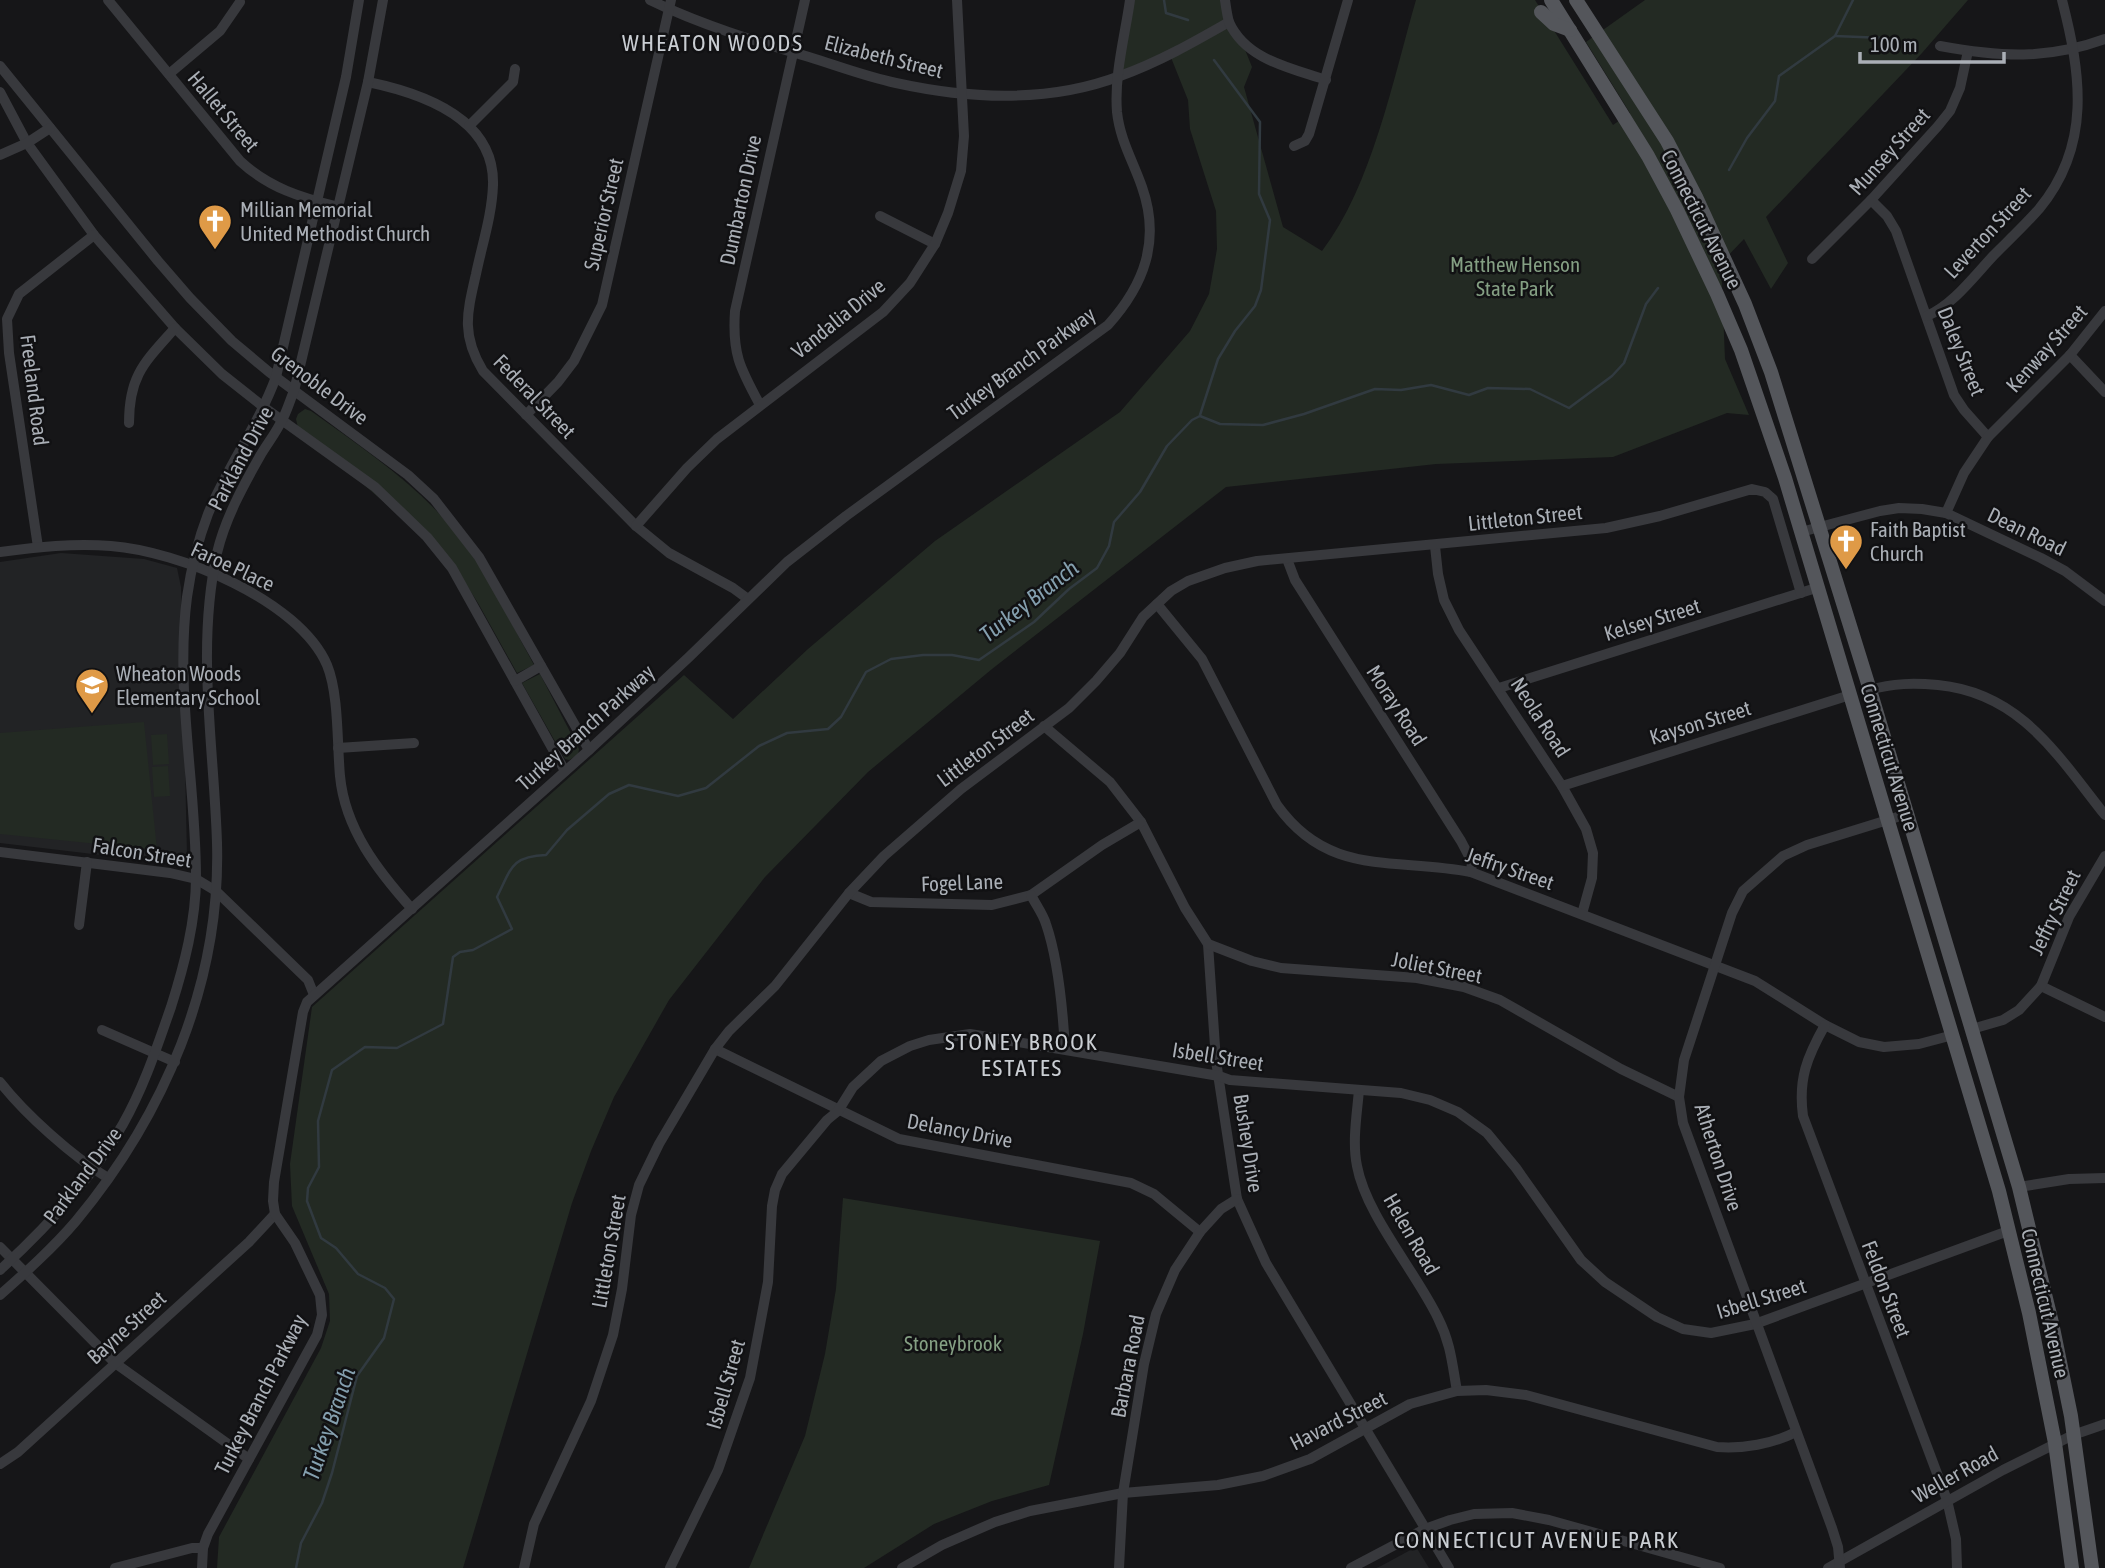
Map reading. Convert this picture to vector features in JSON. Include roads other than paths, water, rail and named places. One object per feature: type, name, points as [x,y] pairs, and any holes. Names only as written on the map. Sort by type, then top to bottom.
[{"type":"main road","name":"Connecticut Avenue","points":[[1552,0],[1648,156],[1706,272],[1741,350],[1801,531],[1999,1191],[2029,1313],[2055,1443],[2072,1568]]},
{"type":"main road","name":"Connecticut Avenue","points":[[1576,0],[1667,141],[1745,304],[1771,373],[1870,690],[2019,1187],[2052,1323],[2073,1434],[2092,1568]]},
{"type":"main road","points":[[1541,12],[1574,36]]},
{"type":"street","name":"Hallet Street","points":[[108,0],[240,162],[257,177],[290,194],[339,206]]},
{"type":"street","name":"Parkland Drive","points":[[0,1270],[55,1216],[122,1126],[145,1081],[184,967],[196,879],[183,638],[193,566],[208,513],[265,408],[276,377],[346,77],[359,0]]},
{"type":"street","name":"Parkland Drive","points":[[0,1295],[75,1222],[142,1127],[175,1062],[198,998],[211,941],[216,891],[217,843],[206,663],[213,575],[226,523],[282,421],[294,391],[368,82],[383,0]]},
{"type":"street","name":"Elizabeth Street","points":[[650,0],[670,5],[702,24],[893,83],[962,94],[995,96],[1034,94],[1119,77],[1170,55],[1229,22]]},
{"type":"street","name":"Dumbarton Drive","points":[[760,405],[735,353],[735,312],[805,0]]},
{"type":"street","name":"Vandalia Drive","points":[[636,526],[687,468],[717,439],[883,312],[910,283],[935,244],[948,214],[961,171],[964,136],[957,0]]},
{"type":"street","name":"Turkey Branch Parkway","points":[[202,1568],[208,1534],[317,1335],[322,1315],[315,1282],[275,1214],[273,1200],[303,1012],[307,1002],[589,750],[688,659],[787,562],[1108,325],[1125,306],[1137,287],[1146,264],[1149,242],[1143,189],[1121,135],[1117,110],[1130,0]]},
{"type":"street","points":[[1225,0],[1229,22],[1259,57],[1326,80]]},
{"type":"street","points":[[1294,146],[1305,141],[1310,134],[1348,0]]},
{"type":"street","name":"Leverton Street","points":[[1927,316],[1942,308],[2039,208],[2068,157],[2077,122],[2079,82],[2075,50],[2062,0]]},
{"type":"street","points":[[169,74],[220,31],[240,2]]},
{"type":"street","name":"Superior Street","points":[[526,415],[574,361],[602,305],[670,5]]},
{"type":"street","points":[[1940,46],[2021,56],[2075,50],[2105,38]]},
{"type":"street","name":"Munsey Street","points":[[1812,260],[1871,200],[1950,111],[1960,88],[1968,51]]},
{"type":"street","name":"Grenoble Drive","points":[[0,66],[190,298],[232,341],[294,391],[408,475],[434,499],[480,557],[589,750]]},
{"type":"street","points":[[469,127],[513,82],[515,69]]},
{"type":"street","name":"Federal Street","points":[[368,82],[404,89],[448,109],[469,127],[486,151],[493,182],[491,205],[467,317],[468,341],[482,371],[636,526],[669,553],[748,599]]},
{"type":"street","points":[[0,92],[27,143],[94,235],[175,328],[222,374],[282,421],[375,487],[427,537],[452,568],[565,771]]},
{"type":"street","points":[[0,155],[27,143],[50,128]]},
{"type":"street","name":"Daley Street","points":[[1871,200],[1888,216],[1896,231],[1954,396],[1988,437]]},
{"type":"street","points":[[880,216],[935,244]]},
{"type":"street","name":"Freeland Road","points":[[37,547],[9,353],[7,319],[19,294],[94,235]]},
{"type":"street","name":"Kenway Street","points":[[1946,513],[1964,473],[1988,437],[2070,355],[2105,312]]},
{"type":"street","points":[[129,423],[130,397],[135,377],[146,360],[175,328]]},
{"type":"street","points":[[2070,355],[2105,392]]},
{"type":"street","name":"Littleton Street","points":[[524,1568],[534,1524],[591,1401],[613,1335],[631,1215],[639,1185],[659,1144],[715,1049],[729,1031],[775,986],[849,893],[927,818],[1069,708],[1120,653],[1143,617],[1157,604],[1188,581],[1225,568],[1257,561],[1606,528],[1757,489],[1773,499],[1801,593]]},
{"type":"street","name":"Dean Road","points":[[1801,531],[1899,508],[1946,513],[2065,571],[2105,601]]},
{"type":"street","name":"Faroe Place","points":[[0,552],[37,547],[111,546],[151,552],[193,566],[264,599],[299,625],[317,646],[332,683],[340,779],[355,830],[369,858],[384,879],[412,909]]},
{"type":"street","name":"Neola Road","points":[[1435,546],[1444,600],[1459,630],[1562,786],[1586,829],[1593,853],[1592,878],[1582,914]]},
{"type":"street","name":"Moray Road","points":[[1287,559],[1294,580],[1461,841],[1472,862],[1471,872]]},
{"type":"street","name":"Kelsey Street","points":[[1499,688],[1816,588]]},
{"type":"street","name":"Jeffry Street","points":[[1157,604],[1202,659],[1278,805],[1287,818],[1321,847],[1345,858],[1440,866],[1471,872],[1755,981],[1825,1025],[1859,1041],[1884,1047],[1919,1044],[1953,1035]]},
{"type":"street","points":[[515,681],[541,666]]},
{"type":"street","points":[[1870,690],[1889,684],[1952,686],[1969,690],[2012,710],[2050,745],[2105,815]]},
{"type":"street","name":"Kayson Street","points":[[1562,786],[1850,695]]},
{"type":"street","name":"Bushey Drive","points":[[1045,726],[1110,782],[1141,822],[1185,908],[1208,944],[1219,1076],[1237,1199],[1266,1264],[1449,1568]]},
{"type":"street","points":[[338,748],[414,743]]},
{"type":"street","name":"Atherton Drive","points":[[1840,1564],[1832,1528],[1755,1325],[1683,1123],[1679,1097],[1684,1060],[1732,913],[1743,891],[1783,856],[1807,845],[1907,814]]},
{"type":"street","name":"Fogel Lane","points":[[849,893],[871,902],[992,905],[1031,895],[1102,845],[1141,822]]},
{"type":"street","name":"Falcon Street","points":[[0,852],[196,879],[216,891],[308,980],[314,995]]},
{"type":"street","name":"Jeffry Street","points":[[1972,1029],[2003,1020],[2020,1010],[2042,986],[2069,917],[2105,856]]},
{"type":"street","points":[[79,925],[87,862]]},
{"type":"street","points":[[1031,895],[1049,936],[1063,1018],[1065,1049]]},
{"type":"street","name":"Joliet Street","points":[[1208,944],[1252,961],[1281,968],[1417,978],[1464,987],[1500,1000],[1621,1069],[1679,1097]]},
{"type":"street","points":[[2042,986],[2105,1017]]},
{"type":"street","name":"Feldon Street","points":[[1825,1025],[1806,1064],[1800,1091],[1802,1116],[1947,1500],[1956,1539],[1957,1568]]},
{"type":"street","points":[[102,1030],[175,1062]]},
{"type":"street","name":"Isbell Street","points":[[670,1568],[718,1470],[750,1378],[768,1282],[775,1190],[790,1164],[827,1120],[838,1111],[853,1087],[881,1061],[910,1046],[929,1040],[970,1034],[1230,1080],[1401,1093],[1430,1100],[1458,1112],[1487,1133],[1516,1168],[1581,1260],[1605,1282],[1657,1317],[1683,1329],[1711,1333],[1755,1325],[2008,1231]]},
{"type":"street","name":"Delancy Drive","points":[[715,1049],[899,1139],[1131,1183],[1154,1195],[1200,1232]]},
{"type":"street","points":[[0,1082],[16,1102],[92,1168],[108,1178]]},
{"type":"street","name":"Helen Road","points":[[1359,1090],[1356,1150],[1360,1179],[1374,1209],[1438,1317],[1453,1360],[1457,1391]]},
{"type":"street","points":[[2019,1187],[2069,1179],[2105,1178]]},
{"type":"street","name":"Barbara Road","points":[[1119,1568],[1123,1493],[1144,1364],[1156,1314],[1175,1270],[1200,1232],[1221,1209],[1237,1199]]},
{"type":"street","name":"Bayne Street","points":[[0,1464],[18,1452],[249,1242],[275,1214]]},
{"type":"street","points":[[0,1247],[115,1363],[249,1459]]},
{"type":"street","name":"Havard Street","points":[[902,1568],[942,1545],[995,1522],[1030,1511],[1123,1493],[1218,1485],[1263,1476],[1310,1459],[1410,1404],[1457,1391],[1486,1390],[1526,1395],[1717,1447],[1735,1448],[1762,1443],[1796,1432]]},
{"type":"street","name":"Weller Road","points":[[1828,1568],[1840,1564],[1947,1500],[2055,1443],[2105,1424]]},
{"type":"street","points":[[1350,1568],[1450,1520],[1474,1514],[1512,1513],[1549,1520],[1720,1568]]},
{"type":"street","points":[[115,1568],[192,1548],[204,1548]]},
{"type":"waterway","points":[[1164,0],[1166,13],[1188,20]]},
{"type":"waterway","name":"Turkey Branch","points":[[1729,170],[1747,138],[1775,101],[1779,76],[1835,36],[1853,0]]},
{"type":"waterway","points":[[1835,36],[1884,38]]},
{"type":"waterway","points":[[1200,415],[1218,359],[1255,306],[1261,290],[1270,220],[1259,194],[1260,122],[1214,60]]},
{"type":"waterway","name":"Turkey Branch","points":[[296,1568],[301,1543],[322,1503],[332,1473],[357,1376],[384,1338],[394,1299],[385,1288],[358,1274],[336,1248],[321,1238],[307,1201],[308,1188],[319,1167],[318,1121],[332,1070],[365,1047],[397,1048],[443,1024],[453,957],[460,952],[473,950],[512,929],[497,897],[509,872],[519,861],[546,855],[567,830],[609,794],[629,785],[678,796],[706,788],[759,746],[787,733],[828,729],[841,717],[866,672],[891,659],[952,655],[979,660],[1034,622],[1069,589],[1097,568],[1109,546],[1114,522],[1140,492],[1167,446],[1192,420],[1200,416],[1220,424],[1263,425],[1375,389],[1401,390],[1431,385],[1469,395],[1488,388],[1530,389],[1569,408],[1612,376],[1624,363],[1646,304],[1658,288]]},
{"type":"place","name":"Millian Memorial United Methodist Church","points":[[215,251]]},
{"type":"place","name":"Faith Baptist Church","points":[[1846,571]]},
{"type":"place","name":"Wheaton Woods Elementary School","points":[[92,715]]},
{"type":"district","name":"WHEATON WOODS","points":[[713,43]]},
{"type":"district","name":"STONEY BROOK ESTATES","points":[[1022,1055]]},
{"type":"district","name":"CONNECTICUT AVENUE PARK","points":[[1537,1540]]},
{"type":"park label","name":"Matthew Henson State Park","points":[[1515,276]]},
{"type":"park label","name":"Stoneybrook","points":[[953,1343]]}]
